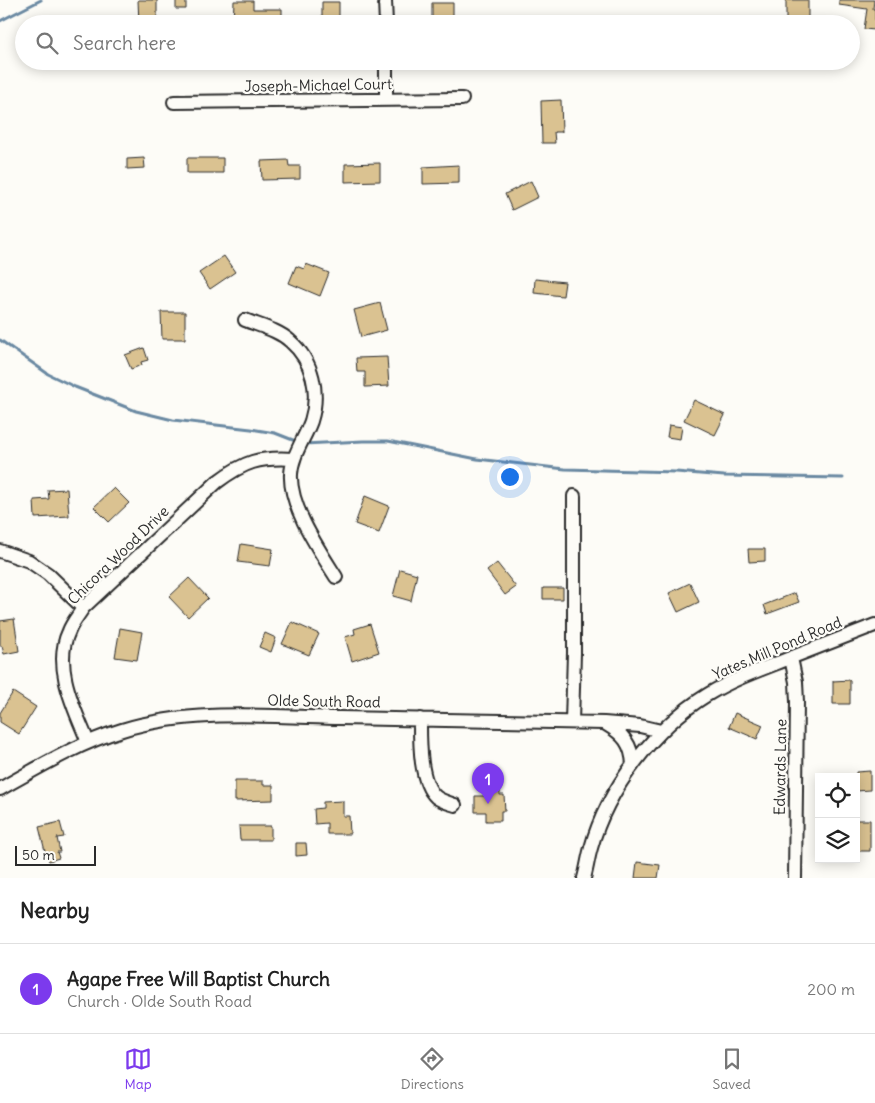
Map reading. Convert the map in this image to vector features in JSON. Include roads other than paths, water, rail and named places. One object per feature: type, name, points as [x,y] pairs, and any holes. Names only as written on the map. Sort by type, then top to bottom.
[{"type":"street","points":[[385,0],[386,15]]},
{"type":"street","points":[[386,70],[386,100]]},
{"type":"street","name":"Joseph-Michael Court","points":[[174,102],[462,99]]},
{"type":"street","points":[[246,320],[274,331],[290,341],[305,358],[313,375],[316,399],[311,421],[294,459],[291,474],[293,494],[322,556],[336,577]]},
{"type":"street","name":"Chicora Wood Drive","points":[[88,742],[74,708],[64,673],[64,648],[68,632],[83,608],[217,482],[234,470],[253,461],[272,458],[294,459]]},
{"type":"street","points":[[572,722],[574,496]]},
{"type":"street","points":[[0,550],[29,561],[48,574],[83,608]]},
{"type":"street","name":"Yates Mill Pond Road","points":[[584,878],[591,848],[604,812],[633,765],[661,731],[683,711],[709,694],[750,673],[875,625]]},
{"type":"street","name":"Edwards Lane","points":[[791,658],[796,682],[797,702],[794,878]]},
{"type":"street","name":"Olde South Road","points":[[0,789],[54,758],[88,742],[122,730],[165,720],[228,716],[604,722],[640,726],[661,731]]},
{"type":"street","points":[[420,719],[420,756],[423,770],[435,796],[455,805]]},
{"type":"street","points":[[604,722],[618,731],[626,741],[632,755],[633,765]]},
{"type":"waterway","points":[[0,21],[41,0]]},
{"type":"waterway","points":[[0,340],[48,374],[75,387],[136,411],[173,420],[275,433],[298,442]]},
{"type":"waterway","points":[[304,444],[388,441],[477,459],[565,469],[676,472],[724,476],[843,478]]},
{"type":"place","name":"Agape Free Will Baptist Church","points":[[488,804]]}]
